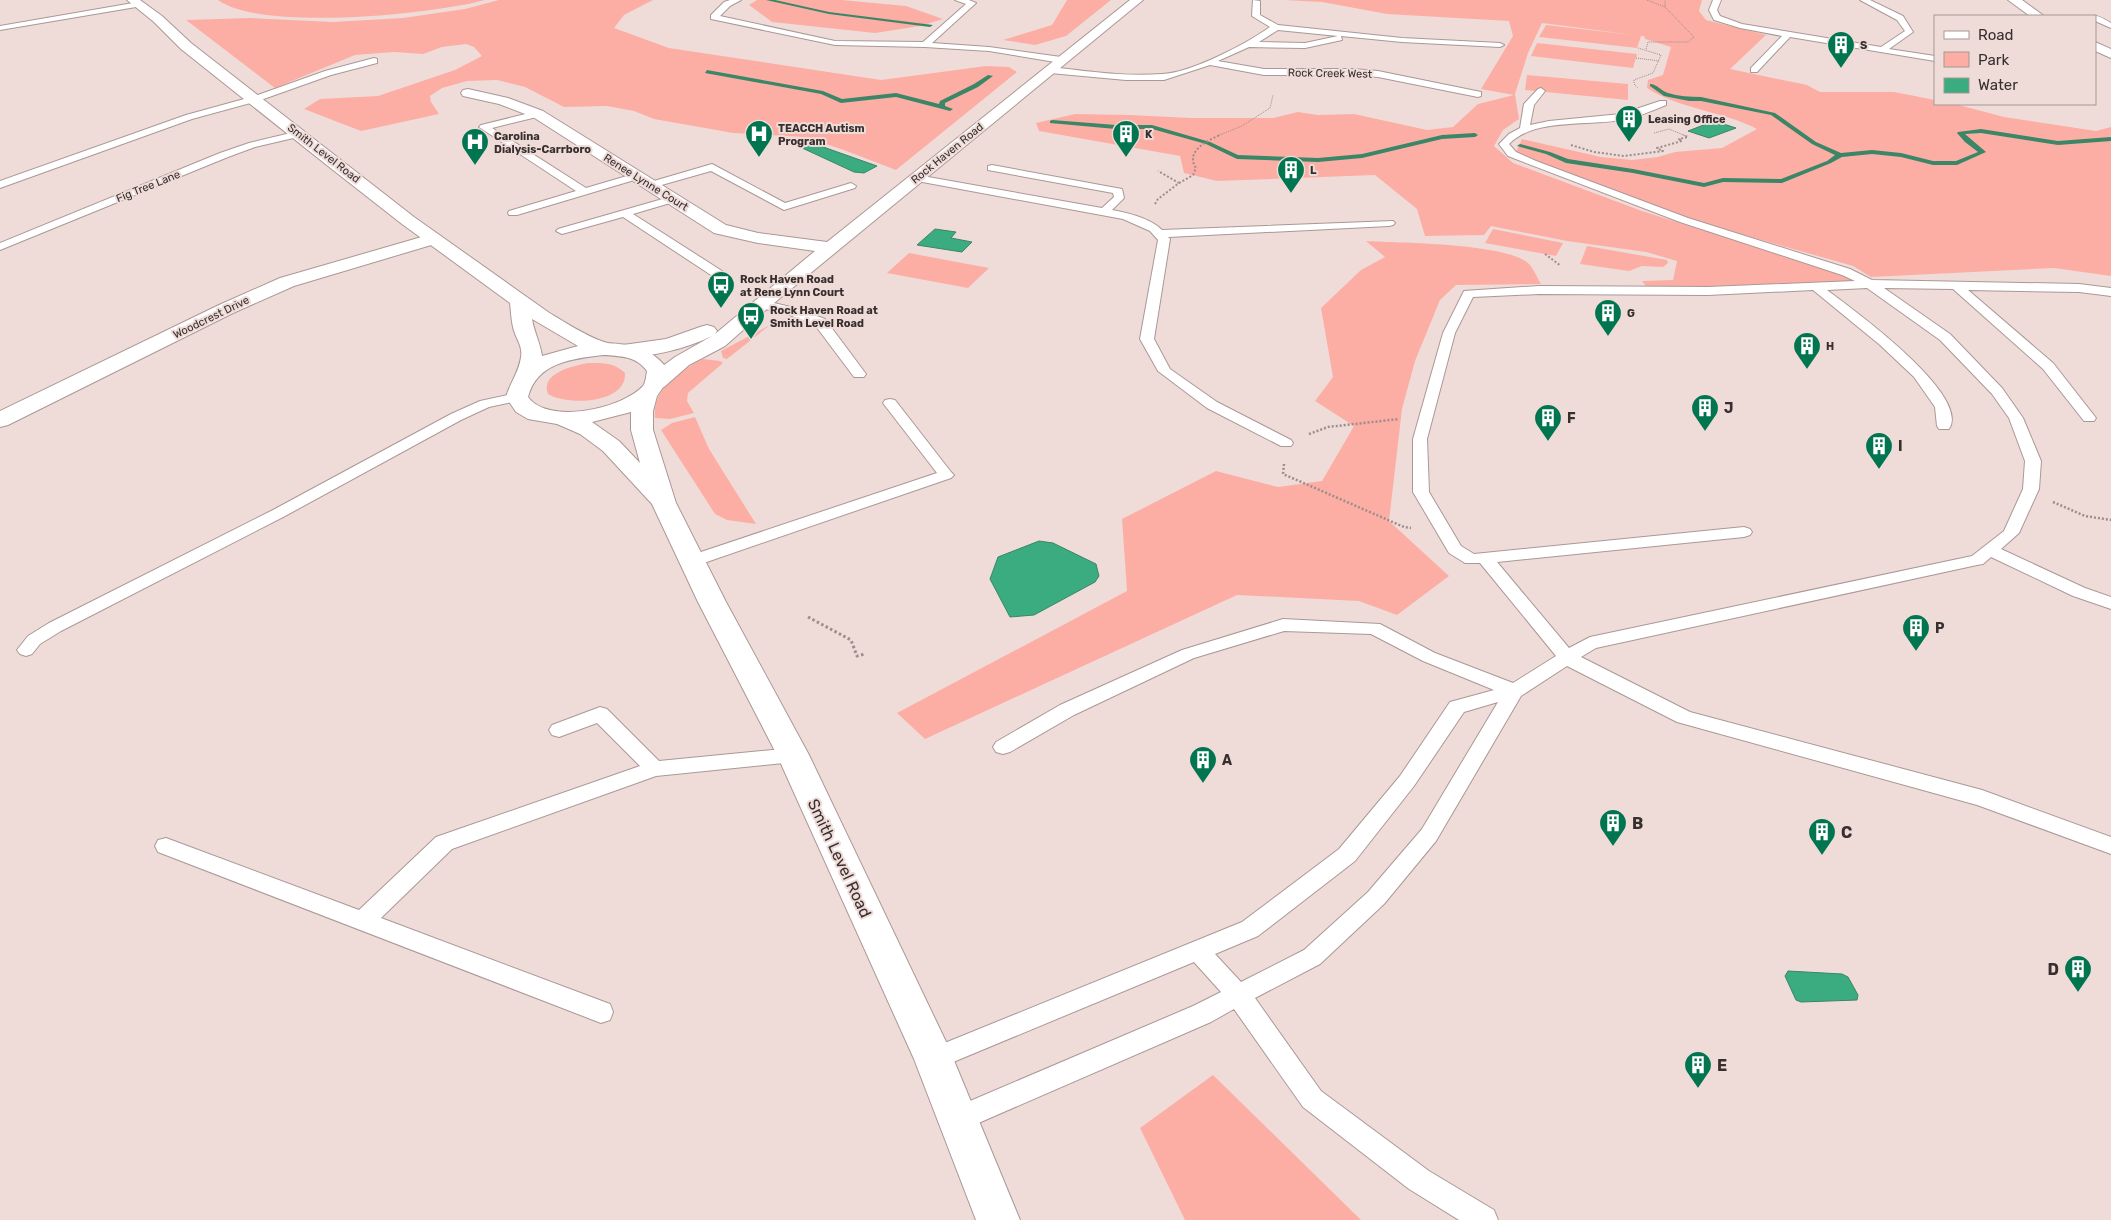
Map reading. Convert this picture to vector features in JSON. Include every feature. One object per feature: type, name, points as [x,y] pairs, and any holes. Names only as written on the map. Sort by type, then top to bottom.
[{"type":"main road","name":"Rock Haven Road","points":[[560,418],[584,417],[608,412],[630,404],[652,388],[682,361],[718,342],[1137,0]]},
{"type":"main road","points":[[2014,0],[2036,15]]},
{"type":"main road","name":"Smith Level Road","points":[[136,2],[186,46],[432,239],[564,332],[613,349],[640,354],[652,361],[658,371],[642,411],[642,430],[664,503],[792,755],[934,1059],[998,1220]]},
{"type":"main road","points":[[2096,46],[2111,54]]},
{"type":"main road","name":"Renee Lynne Court","points":[[468,93],[503,101],[538,114],[720,229],[758,238],[831,248]]},
{"type":"main road","name":"Woodcrest Drive","points":[[0,420],[226,309],[286,282],[432,239]]},
{"type":"main road","points":[[519,300],[523,329],[530,342],[532,356],[527,374],[518,386],[517,397],[524,407],[539,414],[560,418]]},
{"type":"main road","name":"Rock Haven Road","points":[[527,374],[542,364],[561,356],[613,349],[660,348],[683,342],[760,306]]},
{"type":"main road","name":"Smith Level Road","points":[[560,418],[588,429],[611,446],[664,503]]},
{"type":"lane","name":"Rock Creek West","points":[[737,0],[728,4],[714,17],[835,43],[988,49],[1055,65],[1126,77],[1164,76],[1196,68],[1248,44],[1276,27]]},
{"type":"lane","points":[[924,45],[972,3],[959,0]]},
{"type":"lane","points":[[1717,0],[1713,10],[1717,18],[1740,26],[1934,59]]},
{"type":"lane","points":[[1864,0],[1900,18],[1909,32],[1882,50]]},
{"type":"lane","name":"Rock Creek West","points":[[1256,1],[1256,16],[1276,27],[1347,36],[1500,45]]},
{"type":"lane","points":[[0,28],[136,2]]},
{"type":"lane","points":[[2096,18],[2111,26]]},
{"type":"lane","points":[[1754,70],[1788,34]]},
{"type":"lane","name":"Rock Creek West","points":[[1248,44],[1312,45],[1347,36]]},
{"type":"lane","points":[[0,185],[208,110],[254,99],[328,73],[374,61]]},
{"type":"lane","name":"Rock Creek West","points":[[1210,62],[1264,72],[1352,72],[1378,74],[1478,94]]},
{"type":"lane","points":[[1525,129],[1528,104],[1541,91]]},
{"type":"lane","points":[[934,1059],[1250,929],[1347,855],[1406,781],[1457,708],[1514,691],[1590,643],[1976,560],[2011,533],[2031,489],[2033,461],[2016,418],[1997,391],[1945,337],[1870,284],[1846,272],[1684,220],[1532,163],[1512,154],[1504,144],[1514,134],[1525,129],[1637,114],[1663,103]]},
{"type":"lane","points":[[538,114],[484,127],[584,192]]},
{"type":"lane","name":"Fig Tree Lane","points":[[0,247],[224,155],[252,145],[299,134]]},
{"type":"lane","points":[[651,185],[712,167],[784,207],[851,186]]},
{"type":"lane","points":[[992,168],[1118,191],[1119,198],[1104,212]]},
{"type":"lane","points":[[513,212],[637,176]]},
{"type":"lane","points":[[917,178],[1126,216],[1154,229],[1164,240],[1147,339],[1165,371],[1212,405],[1286,443]]},
{"type":"lane","points":[[562,231],[673,199]]},
{"type":"lane","points":[[624,213],[718,274]]},
{"type":"lane","points":[[1159,234],[1389,223]]},
{"type":"lane","points":[[1744,532],[1471,558],[1455,549],[1421,492],[1420,439],[1449,333],[1468,294],[1539,290],[1708,290],[1870,284],[2079,288],[2111,292]]},
{"type":"lane","points":[[1955,285],[2048,366],[2089,418]]},
{"type":"lane","points":[[1815,286],[1920,374],[1943,408],[1944,426]]},
{"type":"lane","points":[[760,306],[791,312],[820,322],[859,374]]},
{"type":"lane","points":[[26,650],[34,640],[55,628],[279,513],[456,417],[486,404],[517,397]]},
{"type":"lane","points":[[692,561],[946,475],[890,404]]},
{"type":"lane","points":[[1989,550],[2078,592],[2111,602]]},
{"type":"lane","points":[[1484,557],[1568,658],[1684,716],[1982,798],[2111,846]]},
{"type":"lane","points":[[1003,746],[1067,710],[1188,654],[1282,625],[1374,628],[1429,658],[1514,691]]},
{"type":"lane","points":[[958,1119],[1202,1014],[1312,957],[1376,898],[1429,835],[1514,691]]},
{"type":"lane","points":[[558,730],[600,714],[655,769]]},
{"type":"lane","points":[[363,921],[444,843],[655,769],[792,755]]},
{"type":"lane","points":[[166,846],[601,1012]]},
{"type":"lane","points":[[1198,951],[1239,996],[1312,1099],[1419,1180],[1484,1220]]},
{"type":"path","points":[[1646,50],[1648,42],[1688,42],[1694,37],[1665,7],[1647,0]]},
{"type":"path","points":[[1665,0],[1665,7]]},
{"type":"path","points":[[1638,48],[1661,55],[1653,73],[1634,80],[1634,84],[1646,98],[1663,103]]},
{"type":"path","points":[[1636,58],[1659,60]]},
{"type":"path","points":[[1143,224],[1158,199],[1193,175],[1196,168],[1192,162],[1192,155],[1195,152],[1217,136],[1242,126],[1270,108]]},
{"type":"path","points":[[1514,134],[1579,146],[1600,153],[1635,156],[1663,151],[1657,148],[1682,141],[1679,139],[1688,137],[1675,132]]},
{"type":"path","points":[[1158,171],[1179,183]]},
{"type":"path","points":[[1426,416],[1328,427],[1286,443],[1283,474],[1404,527],[1444,530]]},
{"type":"path","points":[[2031,489],[2063,507],[2085,516],[2111,520]]},
{"type":"path","points":[[808,617],[851,640],[857,656],[865,654]]},
{"type":"green space","points":[[218,0],[485,0],[389,15],[308,18],[240,10]]},
{"type":"green space","points":[[499,0],[653,0],[624,15],[614,28],[669,48],[881,80],[986,66],[1009,67],[1017,72],[896,170],[804,137],[733,133],[654,119],[634,111],[607,106],[564,107],[525,87],[497,80],[467,81],[442,88],[430,96],[431,102],[439,114],[361,131],[304,109],[320,99],[378,96],[455,70],[482,56],[474,47],[466,44],[442,47],[423,54],[394,52],[355,55],[275,88],[186,20],[249,18],[333,22],[403,18],[465,9]]},
{"type":"green space","points":[[757,0],[842,0],[906,6],[943,19],[920,26],[875,33],[772,22],[749,5]]},
{"type":"green space","points":[[1067,0],[1111,0],[1066,36],[1035,45],[1003,40],[1052,25]]},
{"type":"green space","points":[[1284,0],[1702,0],[1699,11],[1706,20],[1766,35],[1730,69],[1807,85],[1820,92],[1894,92],[1934,100],[1934,105],[1959,105],[2004,117],[2096,131],[2111,127],[2111,276],[2054,268],[1871,277],[1853,266],[1688,219],[1530,160],[1516,152],[1522,139],[1601,157],[1632,160],[1658,157],[1675,152],[1722,148],[1757,129],[1730,118],[1673,101],[1647,88],[1648,80],[1663,75],[1671,47],[1645,39],[1644,36],[1641,36],[1637,48],[1539,37],[1546,25],[1634,35],[1542,23],[1528,53],[1515,94],[1519,119],[1503,130],[1494,146],[1513,163],[1642,211],[1842,274],[1856,281],[1713,286],[1646,286],[1642,281],[1673,280],[1677,261],[1646,252],[1567,241],[1491,226],[1484,235],[1425,236],[1417,209],[1375,175],[1217,181],[1184,173],[1180,156],[1039,131],[1036,123],[1075,114],[1191,118],[1273,118],[1298,112],[1318,115],[1354,114],[1427,130],[1453,127],[1478,104],[1514,95],[1481,89],[1513,36],[1509,21],[1387,14],[1322,2]]},
{"type":"green space","points":[[1537,43],[1637,54],[1633,68],[1531,56]]},
{"type":"green space","points":[[1527,75],[1628,84],[1628,100],[1525,90]]},
{"type":"green space","points":[[1493,229],[1563,243],[1556,256],[1485,243]]},
{"type":"green space","points":[[1366,241],[1452,245],[1500,252],[1518,257],[1529,264],[1541,284],[1456,285],[1440,300],[1415,361],[1402,409],[1389,521],[1449,576],[1397,615],[1359,601],[1237,595],[925,739],[897,713],[1127,591],[1122,519],[1216,471],[1278,487],[1322,481],[1354,426],[1315,401],[1333,377],[1321,308],[1361,270],[1385,257]]},
{"type":"green space","points":[[1587,246],[1667,260],[1668,263],[1663,267],[1642,266],[1629,271],[1580,264]]},
{"type":"green space","points":[[909,253],[989,268],[968,288],[887,273]]},
{"type":"green space","points":[[770,325],[727,359],[723,358],[721,351]]},
{"type":"green space","points":[[703,359],[723,363],[688,393],[687,401],[694,413],[670,419],[655,418],[658,398],[669,382],[676,375]]},
{"type":"green space","points":[[588,363],[608,364],[621,369],[625,373],[623,383],[616,391],[594,400],[568,400],[548,394],[547,387],[553,376],[574,366]]},
{"type":"green space","points":[[695,417],[709,449],[756,524],[727,520],[715,514],[661,430],[672,423]]},
{"type":"green space","points":[[1213,1075],[1361,1220],[1185,1220],[1140,1128]]},
{"type":"water","points":[[1714,121],[1736,128],[1709,138],[1688,131]]},
{"type":"water","points":[[812,143],[877,166],[864,173],[854,172],[800,147],[801,144]]},
{"type":"water","points":[[935,229],[956,232],[951,238],[972,242],[962,252],[917,245]]},
{"type":"water","points":[[1039,541],[1053,543],[1096,564],[1099,576],[1095,582],[1034,615],[1010,617],[990,579],[998,557]]},
{"type":"water","points":[[1788,971],[1842,974],[1848,977],[1858,995],[1857,1000],[1801,1002],[1796,1000],[1785,976]]},
{"type":"waterway","points":[[768,0],[829,13],[930,25]]},
{"type":"waterway","points":[[707,72],[823,93],[841,101],[896,95],[950,109]]},
{"type":"waterway","points":[[942,106],[942,102],[976,86],[990,76]]},
{"type":"waterway","points":[[1652,85],[1664,94],[1689,99],[1701,99],[1773,114],[1814,143],[1840,155]]},
{"type":"waterway","points":[[1052,122],[1116,127],[1152,127],[1208,143],[1237,157],[1318,160],[1362,156],[1442,137],[1475,135]]},
{"type":"waterway","points":[[1840,155],[1872,152],[1901,155],[1933,163],[1957,163],[1983,152],[1967,141],[1960,133],[1981,131],[2058,143],[2111,139]]},
{"type":"waterway","points":[[1520,146],[1548,153],[1566,161],[1633,171],[1704,185],[1723,180],[1782,181],[1829,162],[1840,155]]},
{"type":"place","name":"S","points":[[1841,69]]},
{"type":"place","name":"Leasing Office","points":[[1629,143]]},
{"type":"place","name":"TEACCH Autism Program","points":[[759,158]]},
{"type":"place","name":"K","points":[[1126,158]]},
{"type":"place","name":"Carolina Dialysis-Carrboro","points":[[475,166]]},
{"type":"place","name":"L","points":[[1291,194]]},
{"type":"place","name":"Rock Haven Road at Rene Lynn Court","points":[[721,309]]},
{"type":"place","name":"G","points":[[1608,337]]},
{"type":"place","name":"Rock Haven Road at Smith Level Road","points":[[751,340]]},
{"type":"place","name":"H","points":[[1807,370]]},
{"type":"place","name":"J","points":[[1705,432]]},
{"type":"place","name":"F","points":[[1548,442]]},
{"type":"place","name":"I","points":[[1879,470]]},
{"type":"place","name":"P","points":[[1916,652]]},
{"type":"place","name":"A","points":[[1203,784]]},
{"type":"place","name":"B","points":[[1613,847]]},
{"type":"place","name":"C","points":[[1822,856]]},
{"type":"place","name":"D","points":[[2078,993]]},
{"type":"place","name":"E","points":[[1698,1089]]}]
